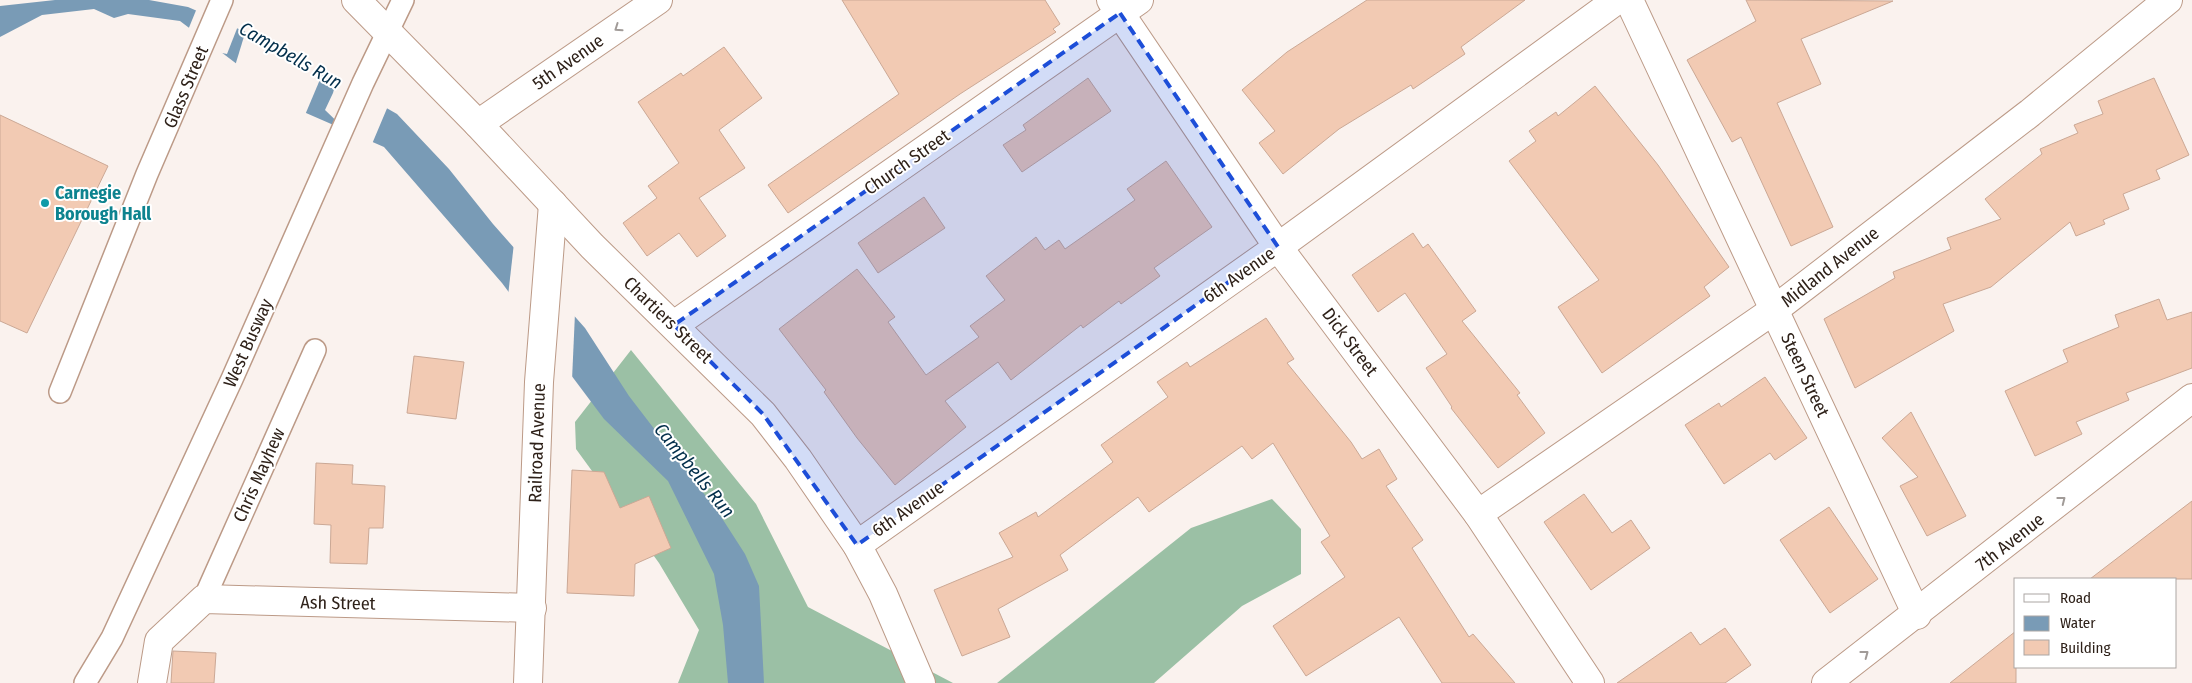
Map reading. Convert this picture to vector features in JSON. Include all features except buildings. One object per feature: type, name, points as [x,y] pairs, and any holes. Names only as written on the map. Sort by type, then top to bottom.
[{"type":"street","name":"Chartiers Street","points":[[356,0],[478,124],[592,246],[763,414],[858,545],[883,594],[921,683]]},
{"type":"street","name":"5th Avenue","points":[[478,124],[658,0]]},
{"type":"street","name":"6th Avenue","points":[[858,545],[1278,247],[1617,0]]},
{"type":"street","name":"Steen Street","points":[[1629,0],[1917,615]]},
{"type":"street","name":"Midland Avenue","points":[[1478,514],[1774,310],[2030,112],[2168,0]]},
{"type":"street","name":"Dick Street","points":[[1124,4],[1278,247],[1478,514],[1590,683]]},
{"type":"street","name":"Church Street","points":[[674,325],[1124,4]]},
{"type":"street","name":"Railroad Avenue","points":[[528,683],[539,382],[553,204]]},
{"type":"street","name":"7th Avenue","points":[[1826,683],[1917,615],[2192,398]]},
{"type":"street","name":"Ash Street","points":[[204,599],[532,608]]},
{"type":"street","points":[[152,683],[158,640],[204,599]]},
{"type":"lane","name":"Glass Street","points":[[60,392],[148,174],[191,78],[222,0]]},
{"type":"lane","name":"West Busway","points":[[85,683],[112,638],[328,165],[363,83],[403,0]]},
{"type":"lane","name":"Chris Mayhew","points":[[204,599],[315,350]]},
{"type":"highlighted area","points":[[1120,13],[1278,247],[857,545],[763,414],[674,325]]},
{"type":"green space","points":[[631,350],[756,504],[808,607],[953,683],[678,683],[699,630],[659,563],[576,449],[575,422]]},
{"type":"green space","points":[[1272,499],[1301,529],[1301,574],[1242,606],[1154,683],[997,683],[1191,528]]},
{"type":"water","name":"Campbells Run","points":[[55,0],[149,0],[188,7],[278,46],[397,114],[449,169],[493,224],[585,328],[629,396],[718,512],[745,554],[759,586],[764,683],[728,683],[723,625],[714,574],[668,481],[604,419],[502,283],[384,147],[306,113],[266,86],[180,21],[128,14],[114,18],[94,9],[42,15],[0,37],[0,6]]},
{"type":"pier","points":[[197,8],[238,26],[227,54],[217,52],[188,30]]},
{"type":"pier","points":[[246,30],[279,44],[324,70],[305,115],[235,66]]},
{"type":"pier","points":[[337,78],[388,106],[372,144],[352,136],[325,110],[333,93]]},
{"type":"pier","points":[[514,243],[575,313],[572,380],[508,296]]},
{"type":"place","name":"Carnegie Borough Hall","points":[[45,203]]}]
